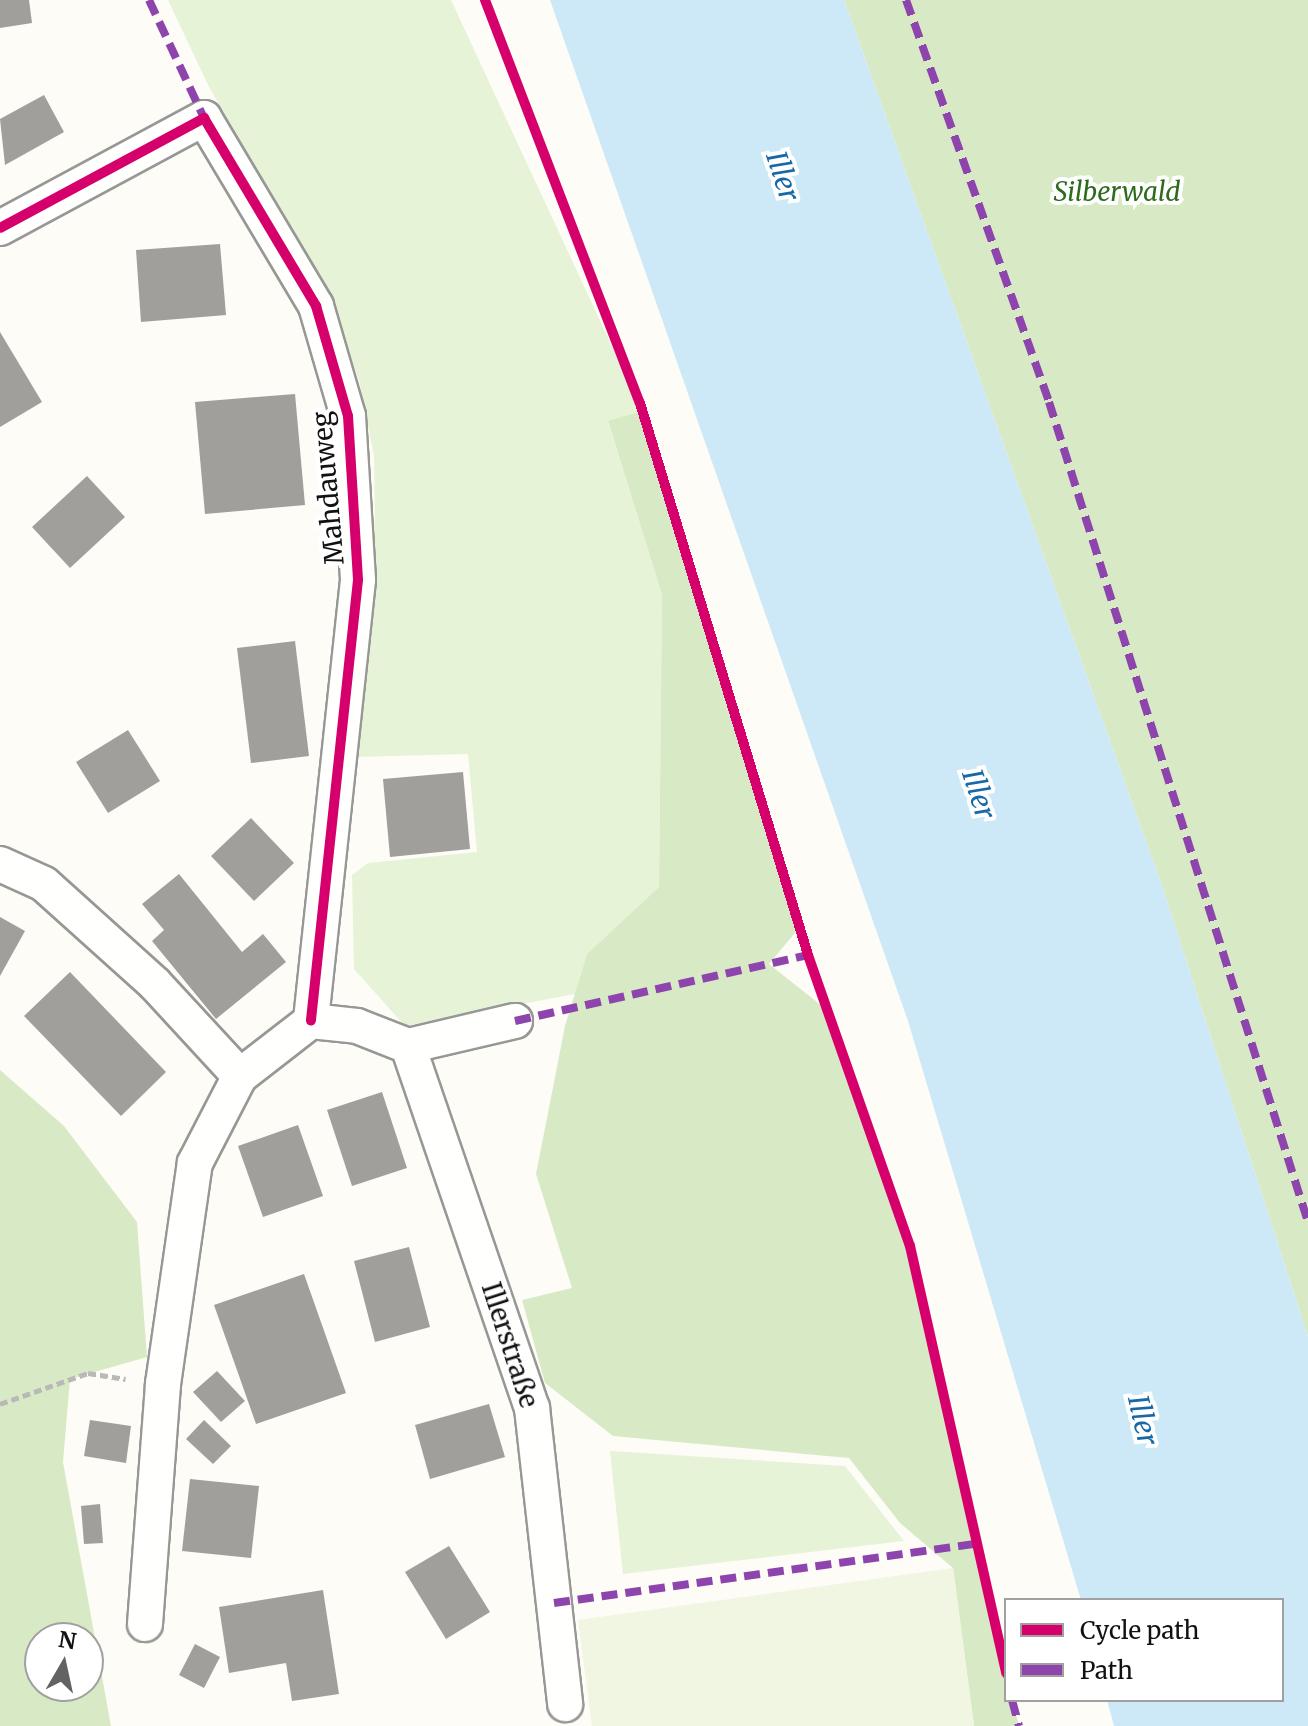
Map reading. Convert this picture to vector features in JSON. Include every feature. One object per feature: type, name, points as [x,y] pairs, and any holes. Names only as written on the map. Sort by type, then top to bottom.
[{"type":"street","name":"Mahdauweg","points":[[0,228],[204,118],[316,306],[348,416],[358,580],[311,1021]]},
{"type":"street","points":[[0,864],[44,884],[155,984],[240,1076]]},
{"type":"street","points":[[145,1624],[163,1384],[195,1163],[240,1076],[311,1021],[357,1026],[408,1046],[515,1021]]},
{"type":"street","name":"Illerstraße","points":[[408,1046],[532,1408],[565,1704]]},
{"type":"path","points":[[0,1404],[88,1373],[163,1384]]},
{"type":"green space","points":[[168,0],[451,0],[642,411],[608,422],[662,595],[659,887],[587,954],[575,994],[405,1026],[354,969],[352,875],[368,863],[477,852],[468,754],[355,757],[375,518],[374,456],[359,380],[325,287],[209,87]]},
{"type":"green space","name":"Silberwald","points":[[844,0],[1308,0],[1308,1337],[1161,883]]},
{"type":"green space","points":[[642,411],[799,928],[769,964],[827,1010],[905,1232],[1004,1664],[1004,1702],[1013,1702],[1019,1726],[974,1726],[953,1568],[900,1523],[849,1458],[613,1436],[545,1383],[522,1300],[572,1288],[536,1174],[565,1026],[587,954],[659,887],[662,595],[608,421]]},
{"type":"green space","points":[[0,1070],[64,1126],[137,1222],[147,1357],[70,1379],[63,1462],[92,1622],[24,1622],[24,1702],[104,1702],[104,1688],[111,1726],[0,1726]]},
{"type":"green space","points":[[610,1451],[845,1466],[904,1541],[623,1574]]},
{"type":"green space","points":[[953,1568],[974,1726],[592,1726],[578,1620]]},
{"type":"water","name":"Iller","points":[[550,0],[844,0],[1161,883],[1308,1337],[1308,1726],[1114,1726],[1108,1702],[1284,1702],[1284,1598],[1080,1598],[908,1021]]},
{"type":"building","points":[[0,0],[29,0],[32,23],[0,28]]},
{"type":"building","points":[[44,95],[64,132],[5,165],[0,119]]},
{"type":"building","points":[[220,244],[226,315],[141,322],[136,250]]},
{"type":"building","points":[[0,332],[42,402],[0,427]]},
{"type":"building","points":[[295,394],[305,505],[205,514],[195,402]]},
{"type":"building","points":[[87,476],[125,517],[70,568],[32,527]]},
{"type":"building","points":[[295,641],[309,756],[251,763],[237,648]]},
{"type":"building","points":[[128,730],[160,781],[108,813],[76,762]]},
{"type":"building","points":[[463,772],[470,849],[390,857],[383,779]]},
{"type":"building","points":[[251,818],[294,863],[254,901],[211,856]]},
{"type":"building","points":[[179,874],[242,952],[263,934],[286,962],[216,1019],[152,941],[164,930],[142,904]]},
{"type":"building","points":[[0,917],[25,931],[0,976]]},
{"type":"building","points":[[70,972],[166,1072],[121,1116],[24,1016]]},
{"type":"building","points":[[382,1092],[407,1168],[352,1186],[327,1110]]},
{"type":"building","points":[[298,1125],[323,1196],[263,1217],[238,1146]]},
{"type":"building","points":[[409,1247],[430,1327],[375,1342],[354,1261]]},
{"type":"building","points":[[304,1274],[346,1393],[256,1424],[214,1305]]},
{"type":"building","points":[[217,1371],[245,1401],[221,1422],[193,1392]]},
{"type":"building","points":[[489,1404],[505,1457],[430,1479],[415,1425]]},
{"type":"building","points":[[90,1420],[131,1426],[126,1463],[84,1456]]},
{"type":"building","points":[[204,1420],[231,1446],[213,1464],[186,1439]]},
{"type":"building","points":[[190,1479],[259,1486],[251,1558],[182,1551]]},
{"type":"building","points":[[100,1504],[103,1543],[84,1544],[81,1506]]},
{"type":"building","points":[[449,1546],[490,1612],[446,1639],[405,1572]]},
{"type":"building","points":[[323,1590],[339,1694],[292,1701],[286,1663],[229,1673],[219,1607]]},
{"type":"building","points":[[195,1644],[220,1657],[204,1688],[179,1675]]},
{"type":"marked path","points":[[149,0],[204,118]]},
{"type":"marked path","points":[[906,0],[1049,402],[1308,1222]]},
{"type":"marked path","points":[[515,1021],[808,955]]},
{"type":"marked path","points":[[554,1603],[975,1544]]},
{"type":"marked path","points":[[1013,1702],[1019,1726]]},
{"type":"cycle path","points":[[485,0],[640,403],[808,955],[910,1246],[1004,1664]]},
{"type":"cycle path","points":[[0,228],[204,118],[316,306],[348,416],[358,580],[311,1021]]}]
